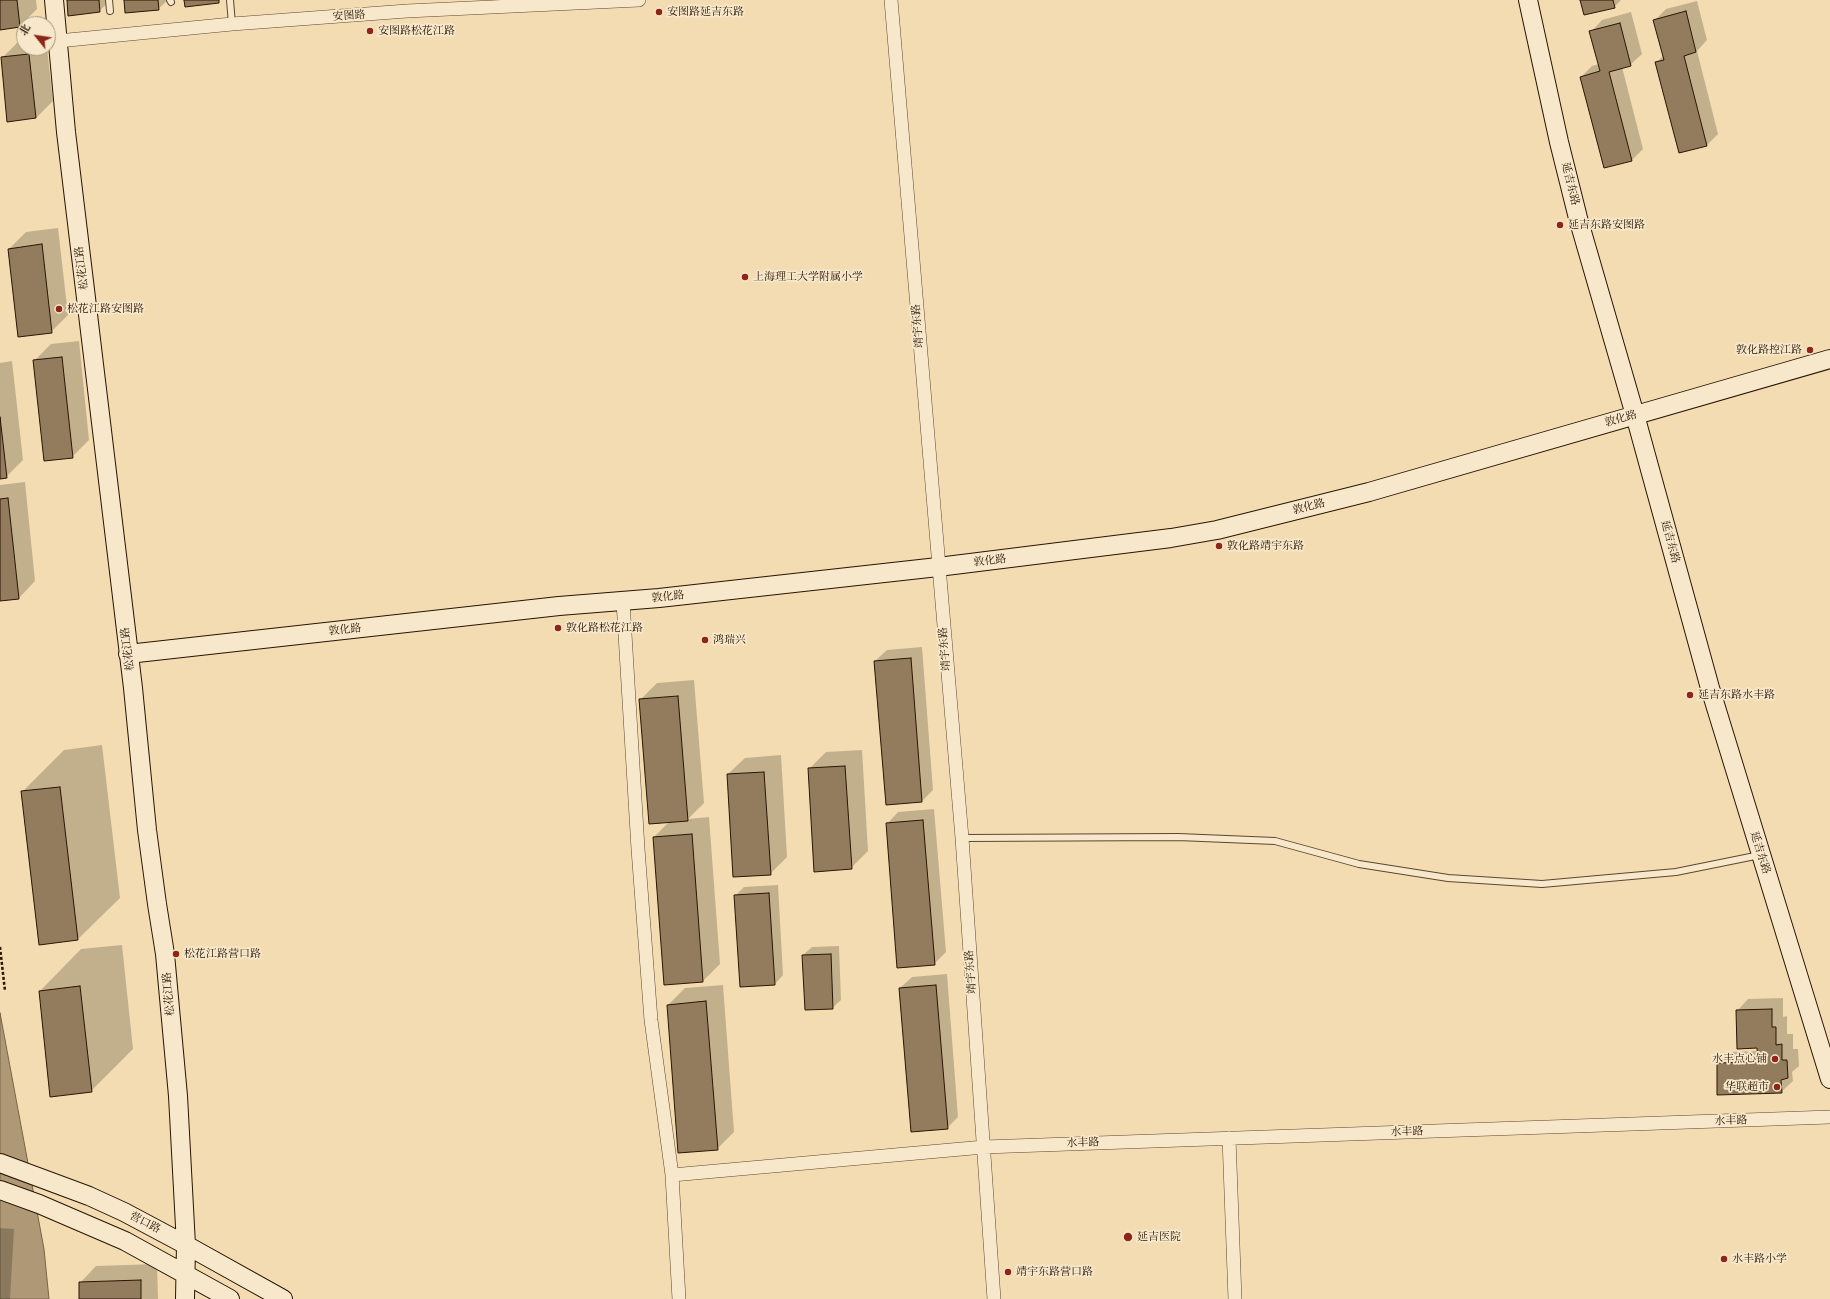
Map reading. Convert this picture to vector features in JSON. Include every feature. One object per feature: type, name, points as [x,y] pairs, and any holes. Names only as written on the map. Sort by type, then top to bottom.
[{"type":"street","name":"松花江路","points":[[54,0],[66,132],[151,860],[165,954],[178,1096],[186,1245],[187,1276],[185,1299]]},
{"type":"street","name":"安图路","points":[[58,41],[232,24],[407,11],[640,0]]},
{"type":"street","name":"靖宇东路","points":[[891,0],[962,838],[994,1299]]},
{"type":"street","name":"延吉东路","points":[[1528,0],[1559,142],[1576,210],[1635,415],[1710,688],[1830,1079]]},
{"type":"street","name":"敦化路","points":[[128,654],[559,606],[660,598],[938,567],[1171,538],[1217,530],[1369,492],[1830,358]]},
{"type":"street","points":[[623,601],[638,849],[651,1020],[672,1175],[679,1299]]},
{"type":"street","name":"水丰路","points":[[672,1175],[984,1147],[1830,1117]]},
{"type":"street","points":[[1229,1138],[1235,1299]]},
{"type":"street","name":"营口路","points":[[0,1163],[89,1196],[186,1245],[283,1299]]},
{"type":"street","points":[[0,1190],[39,1204],[125,1241],[230,1299]]},
{"type":"lane","points":[[109,0],[110,11]]},
{"type":"lane","points":[[230,0],[232,24]]},
{"type":"lane","points":[[962,838],[1178,837],[1275,841],[1366,865],[1448,878],[1542,884],[1676,872],[1760,854]]},
{"type":"path","points":[[0,947],[1,972],[6,991]]},
{"type":"shaded area","points":[[0,1013],[44,1249],[49,1299],[0,1299]]},
{"type":"building","points":[[0,0],[17,0],[19,16],[16,16],[16,28],[0,30]]},
{"type":"building","points":[[67,0],[99,0],[100,12],[68,16]]},
{"type":"building","points":[[124,0],[158,0],[159,10],[125,13]]},
{"type":"building","points":[[184,0],[219,0],[219,3],[185,7]]},
{"type":"building","points":[[1580,0],[1613,0],[1615,8],[1584,15]]},
{"type":"building","points":[[1686,11],[1696,52],[1684,56],[1707,146],[1679,153],[1655,62],[1664,60],[1653,20]]},
{"type":"building","points":[[1620,23],[1631,66],[1609,72],[1632,161],[1604,168],[1580,77],[1600,71],[1589,31]]},
{"type":"building","points":[[29,56],[36,118],[7,122],[1,57]]},
{"type":"building","points":[[42,244],[52,333],[18,337],[8,249]]},
{"type":"building","points":[[62,357],[73,458],[44,461],[33,360]]},
{"type":"building","points":[[0,417],[7,478],[0,479]]},
{"type":"building","points":[[8,498],[19,599],[0,601],[0,499]]},
{"type":"building","points":[[911,658],[922,802],[886,805],[874,661]]},
{"type":"building","points":[[678,696],[688,821],[649,824],[639,699]]},
{"type":"building","points":[[845,766],[852,869],[814,872],[808,768]]},
{"type":"building","points":[[764,772],[771,875],[733,877],[727,774]]},
{"type":"building","points":[[60,787],[78,940],[39,945],[21,791]]},
{"type":"building","points":[[923,820],[935,965],[897,968],[886,823]]},
{"type":"building","points":[[692,834],[703,982],[664,985],[653,837]]},
{"type":"building","points":[[769,893],[775,985],[740,987],[734,895]]},
{"type":"building","points":[[831,954],[833,1009],[805,1010],[802,955]]},
{"type":"building","points":[[936,985],[948,1129],[911,1132],[899,988]]},
{"type":"building","points":[[80,986],[92,1092],[50,1097],[39,991]]},
{"type":"building","points":[[706,1001],[718,1150],[678,1153],[667,1005]]},
{"type":"building","points":[[1772,1009],[1772,1027],[1776,1027],[1776,1045],[1782,1044],[1782,1060],[1787,1060],[1788,1078],[1781,1080],[1782,1093],[1717,1095],[1717,1063],[1758,1062],[1757,1048],[1737,1049],[1736,1010]]},
{"type":"building","points":[[141,1280],[141,1299],[79,1299],[79,1282]]},
{"type":"place","name":"安图路延吉东路","points":[[659,12]]},
{"type":"place","name":"安图路松花江路","points":[[370,31]]},
{"type":"place","name":"延吉东路安图路","points":[[1560,225]]},
{"type":"place","name":"上海理工大学附属小学","points":[[745,277]]},
{"type":"place","name":"松花江路安图路","points":[[59,309]]},
{"type":"place","name":"敦化路控江路","points":[[1810,350]]},
{"type":"place","name":"敦化路靖宇东路","points":[[1219,546]]},
{"type":"place","name":"敦化路松花江路","points":[[558,628]]},
{"type":"place","name":"鸿瑞兴","points":[[705,640]]},
{"type":"place","name":"延吉东路水丰路","points":[[1690,695]]},
{"type":"place","name":"松花江路营口路","points":[[176,954]]},
{"type":"place","name":"水丰点心铺","points":[[1775,1059]]},
{"type":"place","name":"华联超市","points":[[1777,1087]]},
{"type":"place","name":"延吉医院","points":[[1128,1237]]},
{"type":"place","name":"水丰路小学","points":[[1724,1259]]},
{"type":"place","name":"靖宇东路营口路","points":[[1008,1272]]}]
